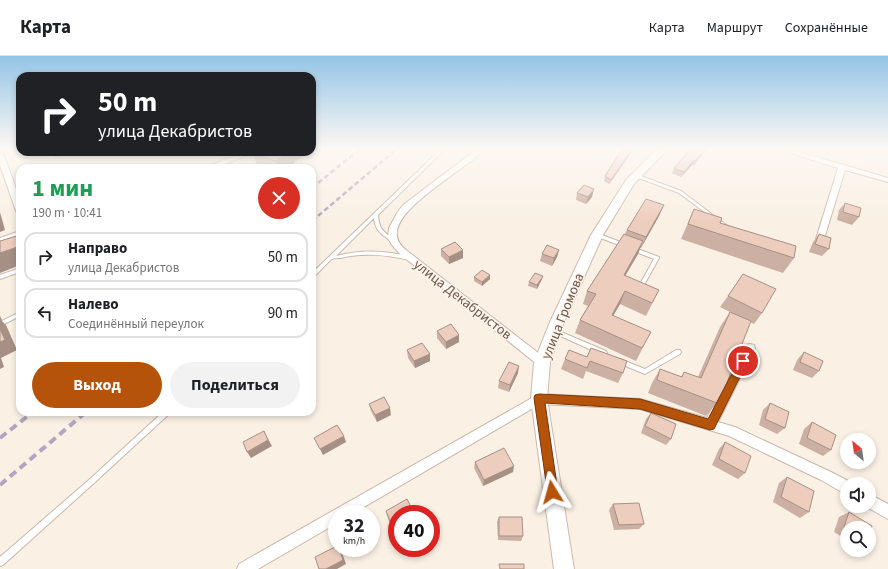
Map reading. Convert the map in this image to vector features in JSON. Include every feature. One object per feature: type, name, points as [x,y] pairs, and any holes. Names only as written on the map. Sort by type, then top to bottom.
[{"type":"street","points":[[6,173],[16,200]]},
{"type":"street","points":[[394,242],[392,230],[398,217],[406,207],[451,173]]},
{"type":"street","name":"улица Громова","points":[[564,569],[539,398],[542,362],[554,331],[597,235],[630,182],[640,173]]},
{"type":"street","points":[[820,239],[840,173]]},
{"type":"street","points":[[863,173],[888,180]]},
{"type":"street","points":[[0,241],[16,235]]},
{"type":"street","name":"улица Декабристов","points":[[394,242],[411,258],[542,362]]},
{"type":"street","points":[[710,425],[750,348]]},
{"type":"street","points":[[355,505],[539,398],[640,404],[731,431],[840,484]]},
{"type":"street","points":[[876,505],[888,512]]},
{"type":"street","points":[[244,569],[328,521]]},
{"type":"lane","points":[[316,272],[418,173]]},
{"type":"lane","points":[[637,176],[680,192],[729,228]]},
{"type":"lane","points":[[376,215],[375,223],[378,229],[394,242]]},
{"type":"lane","points":[[597,235],[657,258],[641,286]]},
{"type":"lane","points":[[331,258],[347,254],[374,251],[411,258]]},
{"type":"lane","points":[[0,277],[16,271]]},
{"type":"lane","points":[[0,324],[16,316]]},
{"type":"lane","points":[[554,331],[610,356]]},
{"type":"lane","points":[[617,359],[645,372],[678,352]]},
{"type":"lane","points":[[0,562],[163,416]]},
{"type":"building","points":[[607,173],[616,173],[611,180],[605,176]]},
{"type":"building","points":[[584,185],[594,189],[588,197],[577,193]]},
{"type":"building","points":[[646,199],[664,205],[646,237],[627,230]]},
{"type":"building","points":[[845,203],[861,208],[859,217],[843,212]]},
{"type":"building","points":[[694,209],[722,218],[720,223],[796,246],[794,258],[688,224]]},
{"type":"building","points":[[624,234],[643,241],[624,275],[659,290],[652,303],[625,291],[612,315],[651,332],[642,348],[580,320],[596,294],[587,291]]},
{"type":"building","points":[[819,234],[831,238],[829,249],[815,244]]},
{"type":"building","points":[[16,236],[16,247],[0,253],[0,241]]},
{"type":"building","points":[[455,242],[463,250],[449,257],[441,249]]},
{"type":"building","points":[[547,245],[559,250],[554,258],[542,254]]},
{"type":"building","points":[[482,270],[490,275],[482,282],[474,277]]},
{"type":"building","points":[[535,273],[543,276],[537,285],[529,282]]},
{"type":"building","points":[[743,274],[776,289],[762,313],[728,296]]},
{"type":"building","points":[[730,312],[751,321],[724,390],[717,403],[657,380],[660,369],[682,377],[684,372],[701,378]]},
{"type":"building","points":[[451,324],[459,335],[446,342],[437,331]]},
{"type":"building","points":[[0,329],[5,340],[0,342]]},
{"type":"building","points":[[422,343],[430,354],[414,361],[407,350]]},
{"type":"building","points":[[591,348],[627,361],[623,373],[590,361],[587,368],[565,359],[569,350],[587,357]]},
{"type":"building","points":[[804,352],[823,361],[819,371],[800,362]]},
{"type":"building","points":[[509,362],[519,366],[510,385],[499,381]]},
{"type":"building","points":[[384,397],[390,408],[375,415],[369,404]]},
{"type":"building","points":[[770,403],[789,412],[785,428],[765,419]]},
{"type":"building","points":[[651,413],[676,424],[671,439],[645,426]]},
{"type":"building","points":[[812,422],[836,435],[831,450],[807,438]]},
{"type":"building","points":[[337,425],[344,436],[320,449],[314,438]]},
{"type":"building","points":[[264,431],[268,440],[247,452],[243,442]]},
{"type":"building","points":[[725,442],[751,456],[745,473],[719,459]]},
{"type":"building","points":[[504,448],[514,466],[484,480],[475,462]]},
{"type":"building","points":[[787,477],[814,491],[809,512],[781,497]]},
{"type":"building","points":[[407,499],[410,505],[396,505]]},
{"type":"building","points":[[639,503],[644,524],[619,525],[613,504]]},
{"type":"building","points":[[849,513],[851,513],[864,521],[846,521]]},
{"type":"building","points":[[499,517],[522,517],[523,536],[499,536]]},
{"type":"building","points":[[328,550],[328,557],[342,557],[343,560],[326,569],[319,569],[315,557]]},
{"type":"building","points":[[499,564],[524,564],[524,569],[500,569]]},
{"type":"railway","points":[[316,185],[331,173]]},
{"type":"railway","points":[[316,218],[369,173]]},
{"type":"railway","points":[[0,438],[28,416]]},
{"type":"railway","points":[[0,485],[81,416]]},
{"type":"route","points":[[552,492],[539,398],[640,404],[710,425],[743,361]]}]
